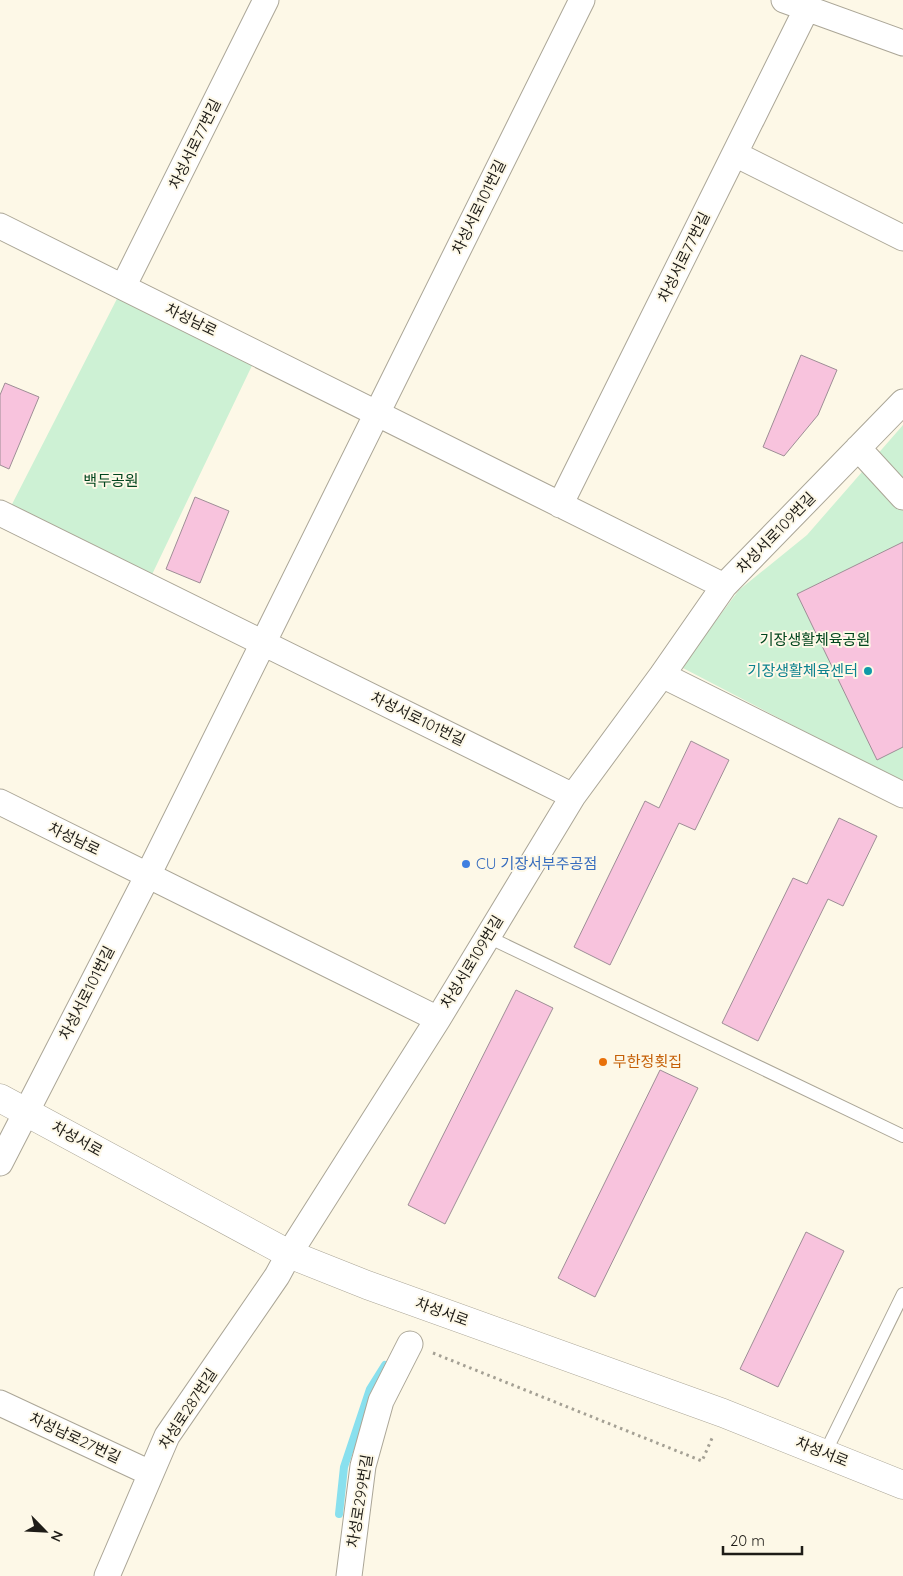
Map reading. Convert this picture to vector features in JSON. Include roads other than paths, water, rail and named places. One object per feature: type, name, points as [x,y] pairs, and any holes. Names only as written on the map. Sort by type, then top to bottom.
[{"type":"street","name":"차성서로77번길","points":[[123,287],[266,0]]},
{"type":"street","name":"차성서로101번길","points":[[0,1163],[148,875],[582,0]]},
{"type":"street","points":[[784,0],[903,43]]},
{"type":"street","name":"차성서로77번길","points":[[560,505],[807,8]]},
{"type":"street","points":[[735,154],[903,238]]},
{"type":"street","name":"차성남로","points":[[1,230],[123,287],[377,414]]},
{"type":"street","name":"차성서로109번길","points":[[289,1254],[438,1018],[486,936],[573,796],[662,676],[724,586],[903,402]]},
{"type":"street","points":[[377,414],[724,586]]},
{"type":"street","points":[[858,448],[903,497]]},
{"type":"street","points":[[0,513],[263,643]]},
{"type":"street","name":"차성서로101번길","points":[[263,643],[573,796]]},
{"type":"street","points":[[662,676],[903,796]]},
{"type":"street","name":"차성남로","points":[[0,802],[148,875]]},
{"type":"street","points":[[148,875],[438,1018]]},
{"type":"street","name":"차성서로","points":[[0,1098],[289,1254],[367,1285],[723,1413],[903,1485]]},
{"type":"street","name":"차성로287번길","points":[[107,1576],[167,1436],[277,1276],[289,1254]]},
{"type":"street","name":"차성로299번길","points":[[349,1576],[363,1466],[381,1401],[410,1344]]},
{"type":"street","name":"차성남로27번길","points":[[0,1403],[150,1474]]},
{"type":"lane","points":[[486,936],[903,1136]]},
{"type":"lane","points":[[825,1453],[903,1294]]},
{"type":"waterway","points":[[339,1514],[344,1467],[370,1389],[385,1365]]},
{"type":"place","name":"기장생활체육센터","points":[[868,671]]},
{"type":"place","name":"CU 기장서부주공점","points":[[466,864]]},
{"type":"place","name":"무한정횟집","points":[[603,1062]]},
{"type":"park label","name":"백두공원","points":[[111,481]]},
{"type":"park label","name":"기장생활체육공원","points":[[815,640]]}]
